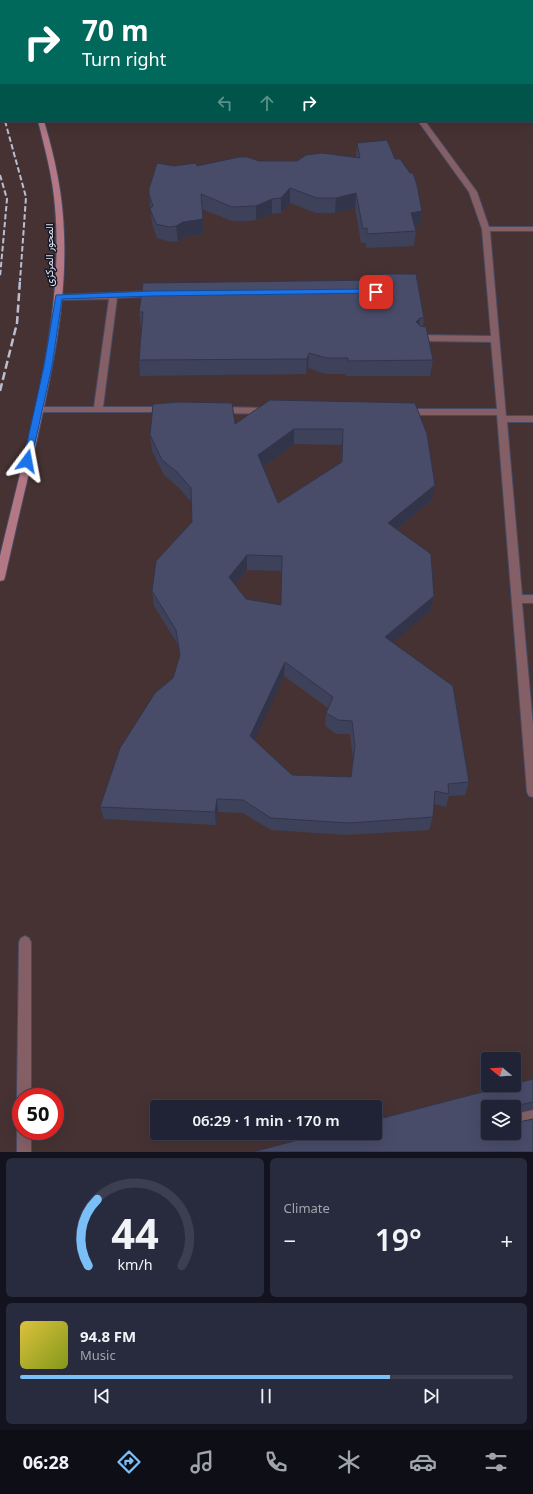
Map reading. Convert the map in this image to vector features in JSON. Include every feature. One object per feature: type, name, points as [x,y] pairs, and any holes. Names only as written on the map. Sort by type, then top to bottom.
[{"type":"main road","name":"المحور المركزى","points":[[0,577],[39,410],[59,297],[59,207],[52,163],[41,122]]},
{"type":"lane","points":[[422,122],[473,192],[486,229],[533,792]]},
{"type":"lane","points":[[486,229],[533,229]]},
{"type":"lane","points":[[59,297],[167,294]]},
{"type":"lane","points":[[98,410],[114,296]]},
{"type":"lane","points":[[419,338],[495,339]]},
{"type":"lane","points":[[39,410],[171,410]]},
{"type":"lane","points":[[210,410],[273,411]]},
{"type":"lane","points":[[399,412],[501,416],[533,419]]},
{"type":"lane","points":[[517,599],[533,599]]},
{"type":"lane","points":[[24,1088],[25,942]]},
{"type":"lane","points":[[521,1120],[533,1117]]},
{"type":"lane","points":[[24,1140],[24,1152]]},
{"type":"shaded area","points":[[0,122],[533,122],[533,1152],[0,1152]]},
{"type":"building","points":[[387,140],[395,159],[400,159],[410,173],[413,173],[417,185],[422,211],[411,213],[416,231],[367,234],[367,228],[363,229],[356,193],[336,198],[317,198],[290,188],[281,198],[272,199],[256,206],[232,207],[201,194],[203,219],[183,222],[176,226],[169,227],[156,224],[150,209],[153,206],[149,189],[157,163],[174,166],[196,163],[197,166],[239,157],[247,157],[259,161],[297,161],[306,155],[322,153],[360,158],[357,143]]},
{"type":"building","points":[[382,274],[416,274],[424,318],[420,318],[416,322],[420,326],[426,327],[433,360],[348,361],[348,358],[327,358],[309,353],[307,359],[139,360],[143,312],[139,312],[143,283],[381,280],[383,277]]},
{"type":"building","points":[[270,400],[415,403],[427,434],[435,485],[388,523],[431,554],[434,596],[385,637],[453,686],[469,782],[448,784],[449,794],[435,791],[433,817],[349,823],[271,818],[243,800],[217,799],[215,812],[100,807],[120,748],[155,693],[173,678],[180,655],[176,630],[152,591],[156,561],[192,522],[191,488],[177,472],[162,460],[150,435],[153,404],[180,402],[232,403],[235,424]],"holes":[[[294,429],[343,429],[342,462],[278,503],[258,455]],[[247,555],[282,556],[281,605],[246,599],[229,577]],[[285,662],[333,697],[326,713],[338,720],[352,721],[355,746],[351,777],[292,775],[250,736]]]},
{"type":"building","points":[[533,1079],[533,1102],[521,1105],[521,1100],[481,1100],[481,1140],[521,1140],[521,1122],[533,1119],[533,1152],[252,1152],[298,1140],[382,1140],[382,1118],[482,1092],[521,1092],[521,1082]]},
{"type":"railway","points":[[5,122],[26,197],[20,281]]},
{"type":"railway","points":[[0,175],[7,199],[0,277]]},
{"type":"railway","points":[[0,391],[17,323],[20,280]]},
{"type":"route","points":[[27,461],[48,366],[59,297],[152,294],[376,292]]}]
